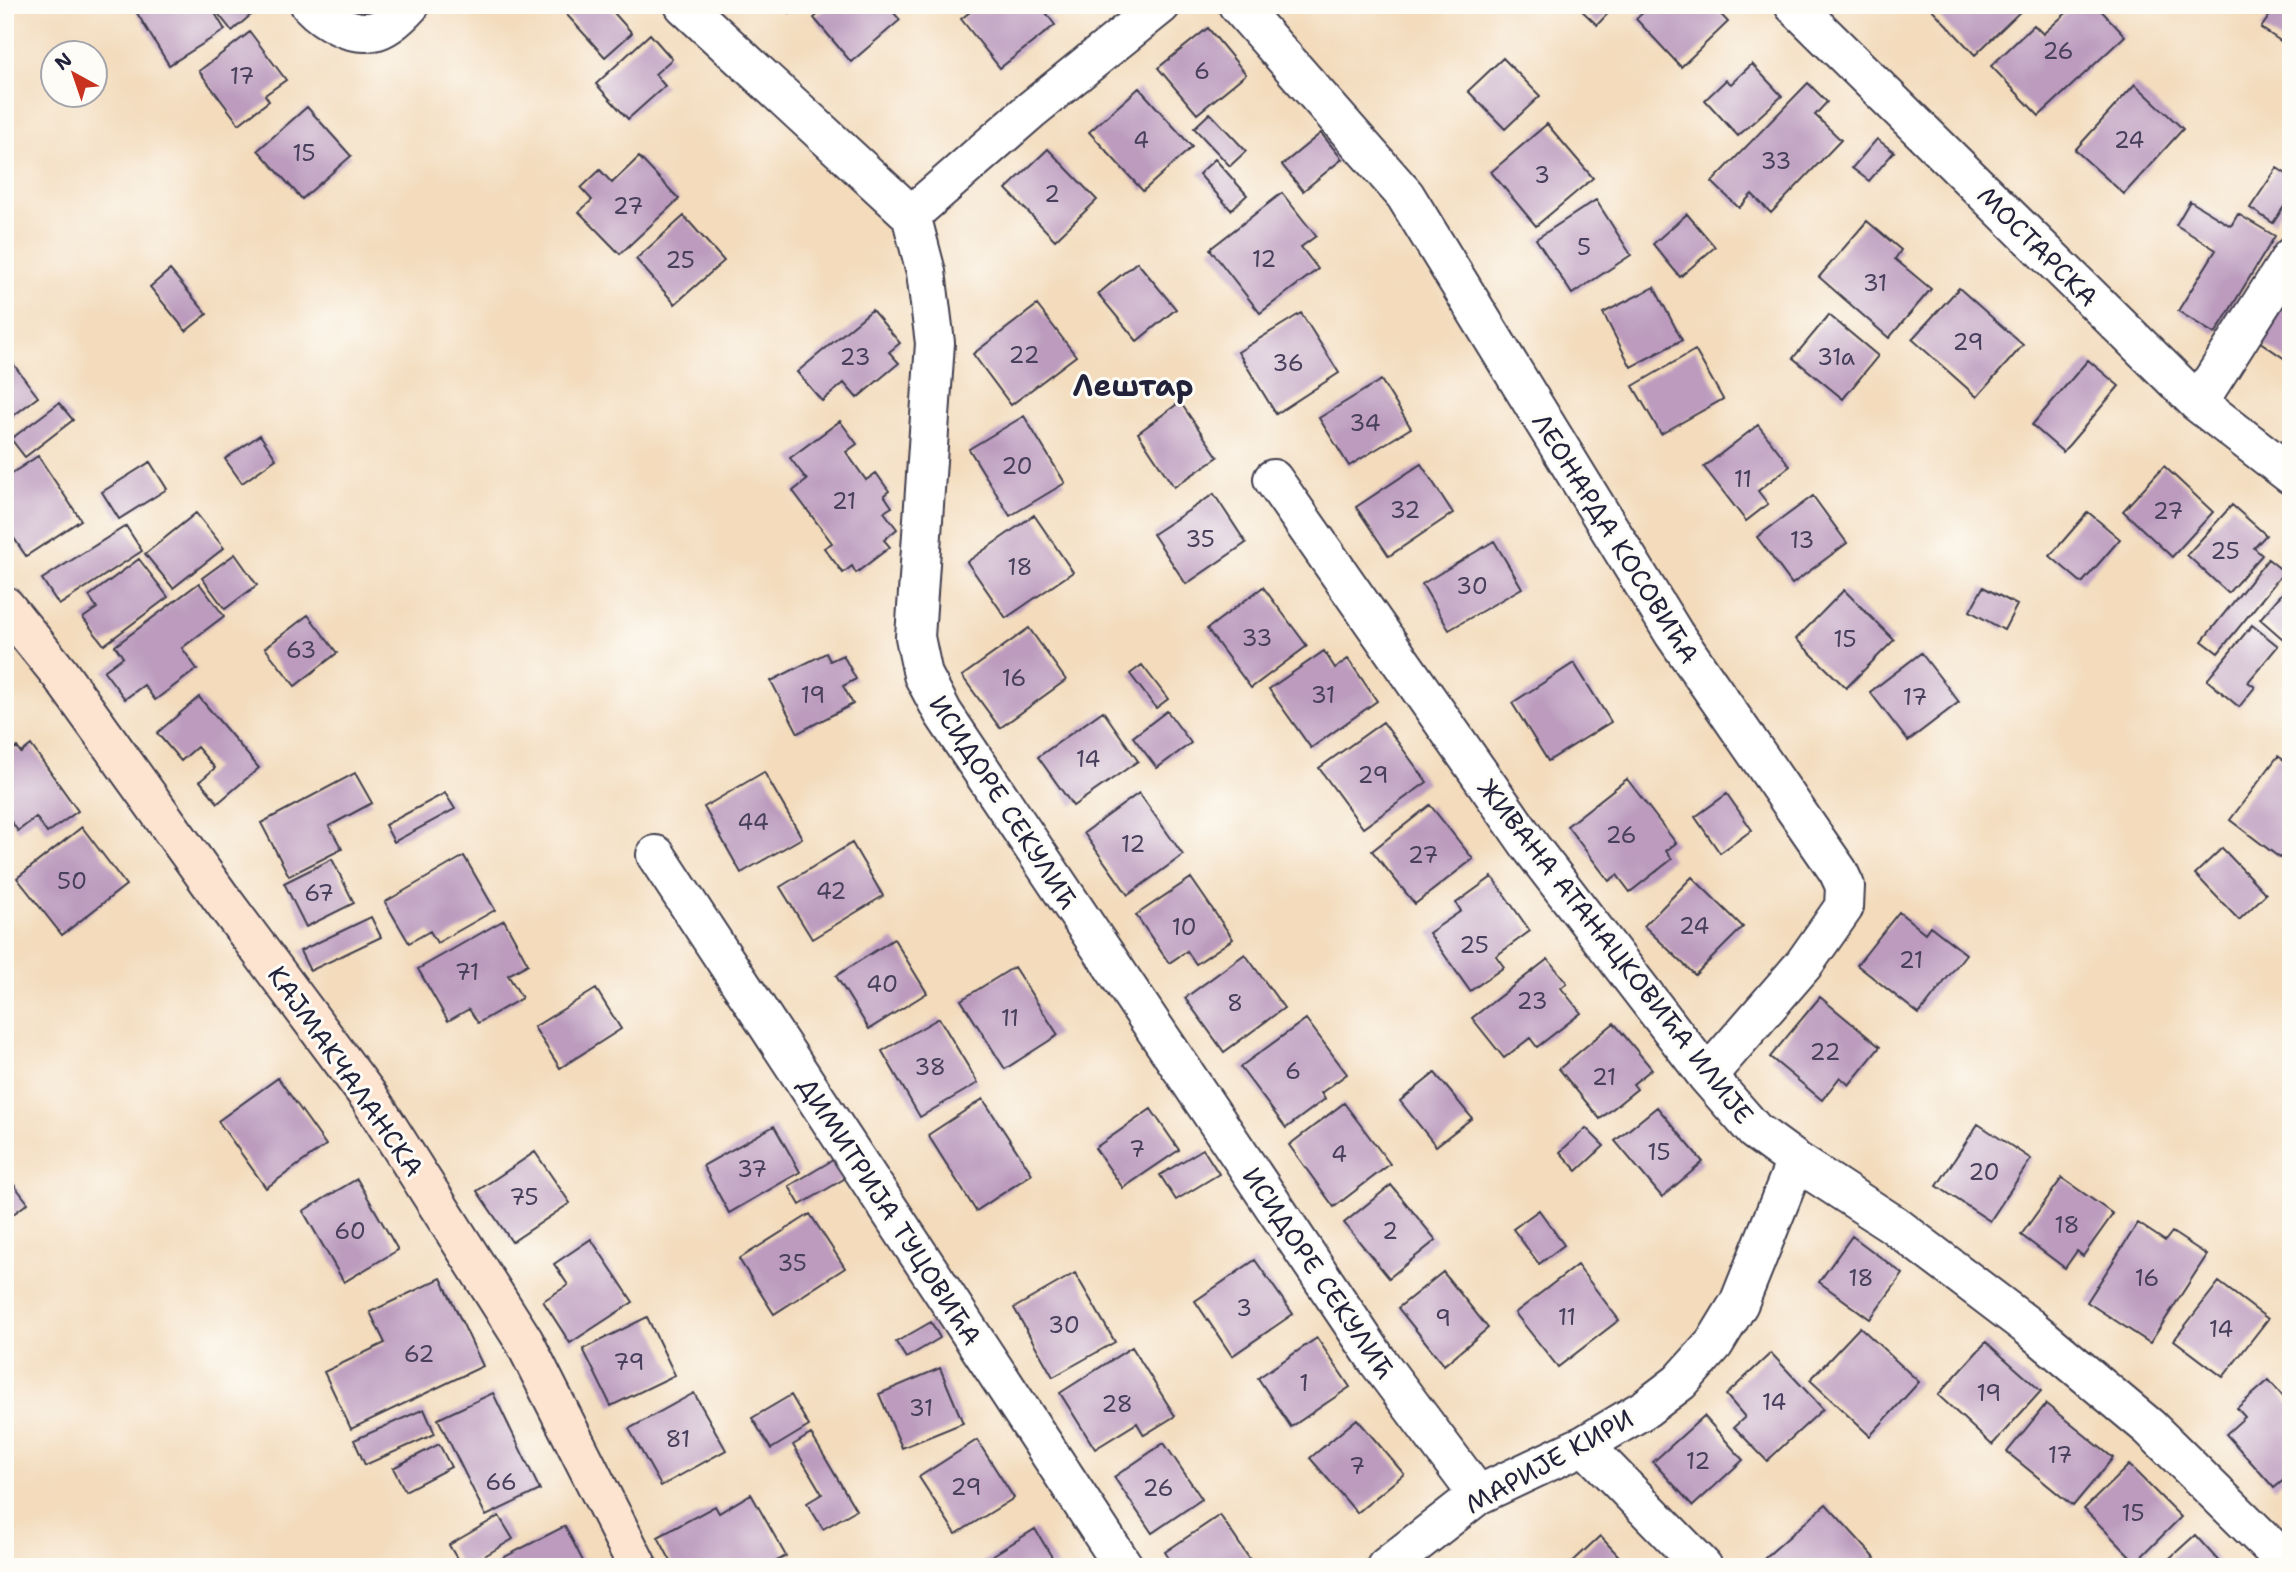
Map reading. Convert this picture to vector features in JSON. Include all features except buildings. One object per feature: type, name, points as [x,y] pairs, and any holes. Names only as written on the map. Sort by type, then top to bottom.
[{"type":"street","points":[[310,5],[318,14],[348,30],[374,31],[397,19],[410,5]]},
{"type":"street","points":[[684,5],[911,215],[1031,110],[1161,5]]},
{"type":"street","name":"ЛЕОНАРДА КОСОВИЋА","points":[[1238,5],[1405,195],[1674,634],[1838,871],[1844,886],[1844,907],[1804,964],[1707,1076]]},
{"type":"street","name":"МОСТАРСКА","points":[[1794,5],[2198,403],[2291,475]]},
{"type":"street","name":"ИСИДОРЕ СЕКУЛИЋ","points":[[911,215],[926,272],[935,343],[915,637],[923,675],[943,713],[1369,1349],[1478,1494]]},
{"type":"street","points":[[2198,403],[2291,257]]},
{"type":"street","name":"ЖИВАНА АТАНАЦКОВИЋА ИЛИЈЕ","points":[[1273,479],[1530,846],[1707,1076],[1755,1131],[1893,1224],[2029,1327],[2149,1427],[2291,1567]]},
{"type":"street","name":"КАЈМАКЧАЛАНСКА","points":[[5,606],[60,674],[221,898],[369,1097],[524,1341],[638,1567]]},
{"type":"street","name":"ДИМИТРИЈА ТУЦОВИЋА","points":[[656,855],[1124,1567]]},
{"type":"street","name":"МАРИЈЕ КИРИ","points":[[1386,1567],[1478,1494],[1584,1445],[1646,1408],[1681,1382],[1714,1344],[1739,1303],[1796,1161]]},
{"type":"street","points":[[1584,1445],[1703,1567]]},
{"type":"district","name":"Лештар","points":[[1133,385]]}]
